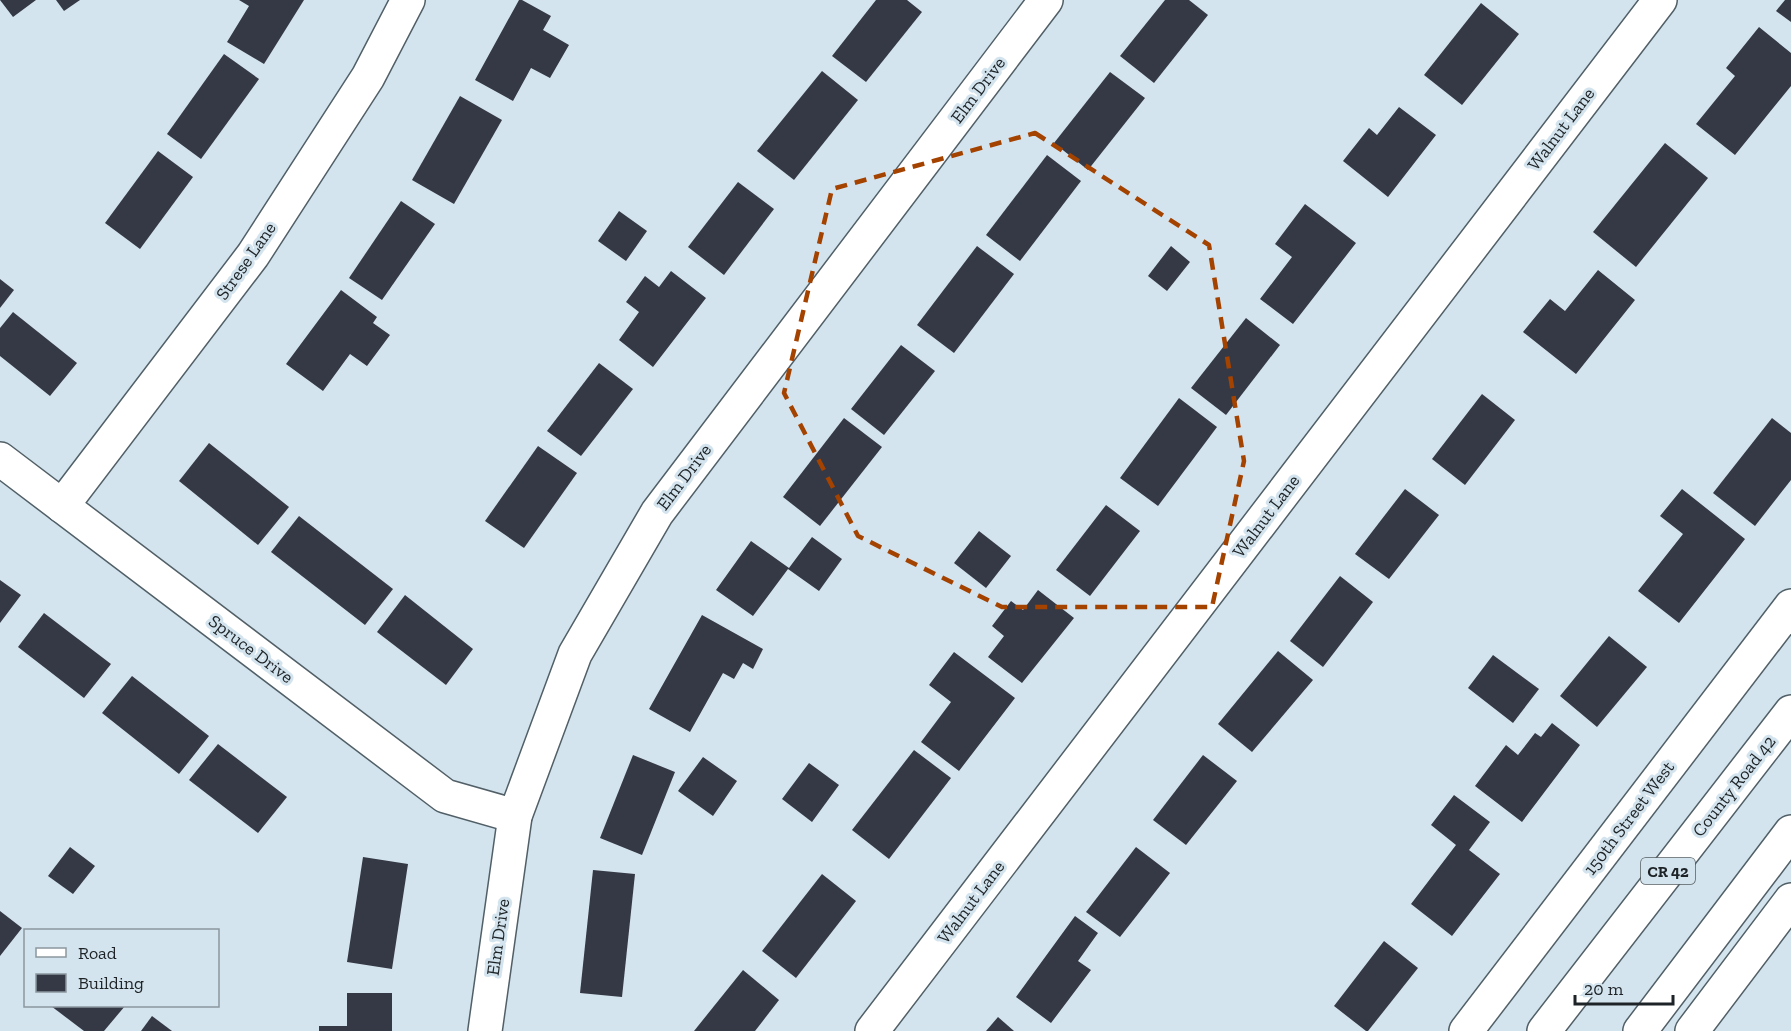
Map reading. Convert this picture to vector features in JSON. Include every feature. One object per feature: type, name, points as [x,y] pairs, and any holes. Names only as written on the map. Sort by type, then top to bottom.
[{"type":"main road","name":"Strese Lane","points":[[62,506],[253,255],[368,77],[408,0]]},
{"type":"main road","name":"Elm Drive","points":[[485,1031],[515,816],[575,654],[657,513],[1046,0]]},
{"type":"main road","name":"Walnut Lane","points":[[872,1031],[1660,0]]},
{"type":"main road","name":"Spruce Drive","points":[[0,459],[445,796],[515,816]]},
{"type":"main road","name":"150th Street West","points":[[1466,1031],[1791,606]]},
{"type":"main road","name":"County Road 42","points":[[1544,1031],[1791,712]]},
{"type":"main road","points":[[1640,1031],[1791,832]]},
{"type":"main road","points":[[1692,1031],[1791,900]]},
{"type":"highlighted area","points":[[1035,133],[1209,245],[1244,461],[1212,607],[1002,607],[858,536],[784,393],[832,189]]},
{"type":"building","points":[[0,0],[36,0],[13,17]]},
{"type":"building","points":[[56,0],[80,0],[64,11]]},
{"type":"building","points":[[239,0],[304,0],[264,64],[227,42],[249,6]]},
{"type":"building","points":[[519,0],[551,16],[543,30],[569,45],[550,78],[531,68],[513,101],[475,80]]},
{"type":"building","points":[[876,0],[907,0],[922,12],[866,82],[832,56]]},
{"type":"building","points":[[1165,0],[1189,0],[1208,15],[1154,83],[1120,56]]},
{"type":"building","points":[[1785,0],[1791,0],[1791,22],[1776,11]]},
{"type":"building","points":[[1481,3],[1519,34],[1462,105],[1424,75]]},
{"type":"building","points":[[1759,27],[1791,53],[1791,86],[1735,155],[1696,124],[1735,76],[1726,68]]},
{"type":"building","points":[[224,54],[259,79],[201,159],[167,134]]},
{"type":"building","points":[[822,71],[858,100],[794,180],[757,151]]},
{"type":"building","points":[[1110,72],[1145,98],[1088,170],[1054,143]]},
{"type":"building","points":[[460,96],[502,120],[454,204],[412,180]]},
{"type":"building","points":[[1399,107],[1436,135],[1388,197],[1343,161],[1369,128],[1377,135]]},
{"type":"building","points":[[1665,143],[1708,178],[1636,267],[1593,232]]},
{"type":"building","points":[[158,151],[193,177],[140,249],[105,223]]},
{"type":"building","points":[[1047,155],[1081,181],[1020,261],[986,235]]},
{"type":"building","points":[[738,182],[774,209],[724,275],[688,247]]},
{"type":"building","points":[[401,201],[435,224],[382,300],[349,278]]},
{"type":"building","points":[[1305,204],[1356,243],[1293,324],[1260,299],[1292,257],[1275,244]]},
{"type":"building","points":[[619,211],[647,231],[626,261],[598,241]]},
{"type":"building","points":[[977,246],[1014,274],[954,353],[917,325]]},
{"type":"building","points":[[1171,246],[1190,262],[1167,291],[1148,276]]},
{"type":"building","points":[[1598,270],[1635,300],[1576,374],[1523,332],[1550,299],[1565,311]]},
{"type":"building","points":[[671,271],[706,298],[653,367],[619,340],[639,312],[626,302],[645,276],[659,287]]},
{"type":"building","points":[[0,279],[14,290],[0,308]]},
{"type":"building","points":[[341,290],[377,317],[373,323],[390,335],[367,366],[350,354],[323,391],[286,364]]},
{"type":"building","points":[[13,312],[77,363],[50,396],[0,356],[0,328]]},
{"type":"building","points":[[1246,318],[1280,345],[1226,415],[1191,388]]},
{"type":"building","points":[[901,345],[935,371],[884,435],[851,409]]},
{"type":"building","points":[[599,363],[633,389],[581,456],[547,431]]},
{"type":"building","points":[[1482,394],[1515,420],[1465,485],[1432,459]]},
{"type":"building","points":[[1179,398],[1217,427],[1158,506],[1120,478]]},
{"type":"building","points":[[844,418],[882,447],[820,526],[783,497]]},
{"type":"building","points":[[1772,418],[1791,433],[1791,480],[1755,526],[1713,493]]},
{"type":"building","points":[[209,443],[289,507],[258,545],[179,481]]},
{"type":"building","points":[[538,446],[577,473],[524,548],[485,521]]},
{"type":"building","points":[[1405,489],[1439,515],[1389,579],[1355,554]]},
{"type":"building","points":[[1682,489],[1745,539],[1679,623],[1638,591],[1683,534],[1660,516]]},
{"type":"building","points":[[1106,505],[1140,531],[1090,596],[1056,570]]},
{"type":"building","points":[[299,516],[393,589],[365,625],[271,552]]},
{"type":"building","points":[[979,531],[1011,556],[986,588],[954,563]]},
{"type":"building","points":[[812,537],[842,559],[819,591],[788,569],[753,616],[716,590],[751,541],[789,568]]},
{"type":"building","points":[[1340,576],[1373,602],[1323,667],[1290,641]]},
{"type":"building","points":[[0,580],[21,595],[0,623]]},
{"type":"building","points":[[1038,590],[1074,618],[1022,683],[988,657],[1004,636],[992,626],[1011,601],[1023,610]]},
{"type":"building","points":[[405,595],[473,649],[446,685],[377,632]]},
{"type":"building","points":[[44,613],[111,664],[84,698],[18,647]]},
{"type":"building","points":[[702,615],[763,649],[753,669],[743,663],[734,679],[723,673],[690,732],[649,709]]},
{"type":"building","points":[[1609,636],[1647,667],[1597,727],[1560,696]]},
{"type":"building","points":[[1278,651],[1313,680],[1252,752],[1218,724]]},
{"type":"building","points":[[954,652],[1015,698],[959,771],[921,742],[951,702],[929,685]]},
{"type":"building","points":[[1493,655],[1539,689],[1513,723],[1468,688]]},
{"type":"building","points":[[132,676],[209,736],[179,774],[102,713]]},
{"type":"building","points":[[1552,723],[1580,745],[1522,822],[1475,786],[1506,745],[1518,755],[1535,733],[1541,737]]},
{"type":"building","points":[[218,744],[287,797],[258,833],[189,780]]},
{"type":"building","points":[[914,750],[951,778],[889,859],[852,830]]},
{"type":"building","points":[[633,755],[675,772],[642,855],[600,838]]},
{"type":"building","points":[[1203,755],[1237,781],[1186,845],[1153,820]]},
{"type":"building","points":[[703,757],[737,781],[713,816],[678,791]]},
{"type":"building","points":[[809,763],[839,785],[812,822],[782,799]]},
{"type":"building","points":[[1454,795],[1490,822],[1469,850],[1500,874],[1452,936],[1411,904],[1456,845],[1431,825]]},
{"type":"building","points":[[70,847],[95,866],[73,894],[48,876]]},
{"type":"building","points":[[1136,847],[1170,873],[1120,937],[1086,912]]},
{"type":"building","points":[[363,857],[408,864],[392,969],[347,962]]},
{"type":"building","points":[[593,870],[635,874],[622,997],[580,993]]},
{"type":"building","points":[[822,874],[856,901],[796,978],[762,951]]},
{"type":"building","points":[[0,911],[22,928],[0,956]]},
{"type":"building","points":[[1075,916],[1098,933],[1078,961],[1091,970],[1051,1023],[1016,997]]},
{"type":"building","points":[[1384,941],[1418,968],[1366,1031],[1334,1006]]},
{"type":"building","points":[[743,970],[779,1000],[755,1031],[694,1031]]},
{"type":"building","points":[[347,993],[392,993],[392,1031],[319,1031],[319,1026],[347,1026]]},
{"type":"building","points":[[52,1007],[124,1007],[104,1031],[84,1031]]},
{"type":"building","points":[[152,1016],[172,1031],[141,1031]]},
{"type":"building","points":[[998,1017],[1014,1031],[986,1031]]}]
